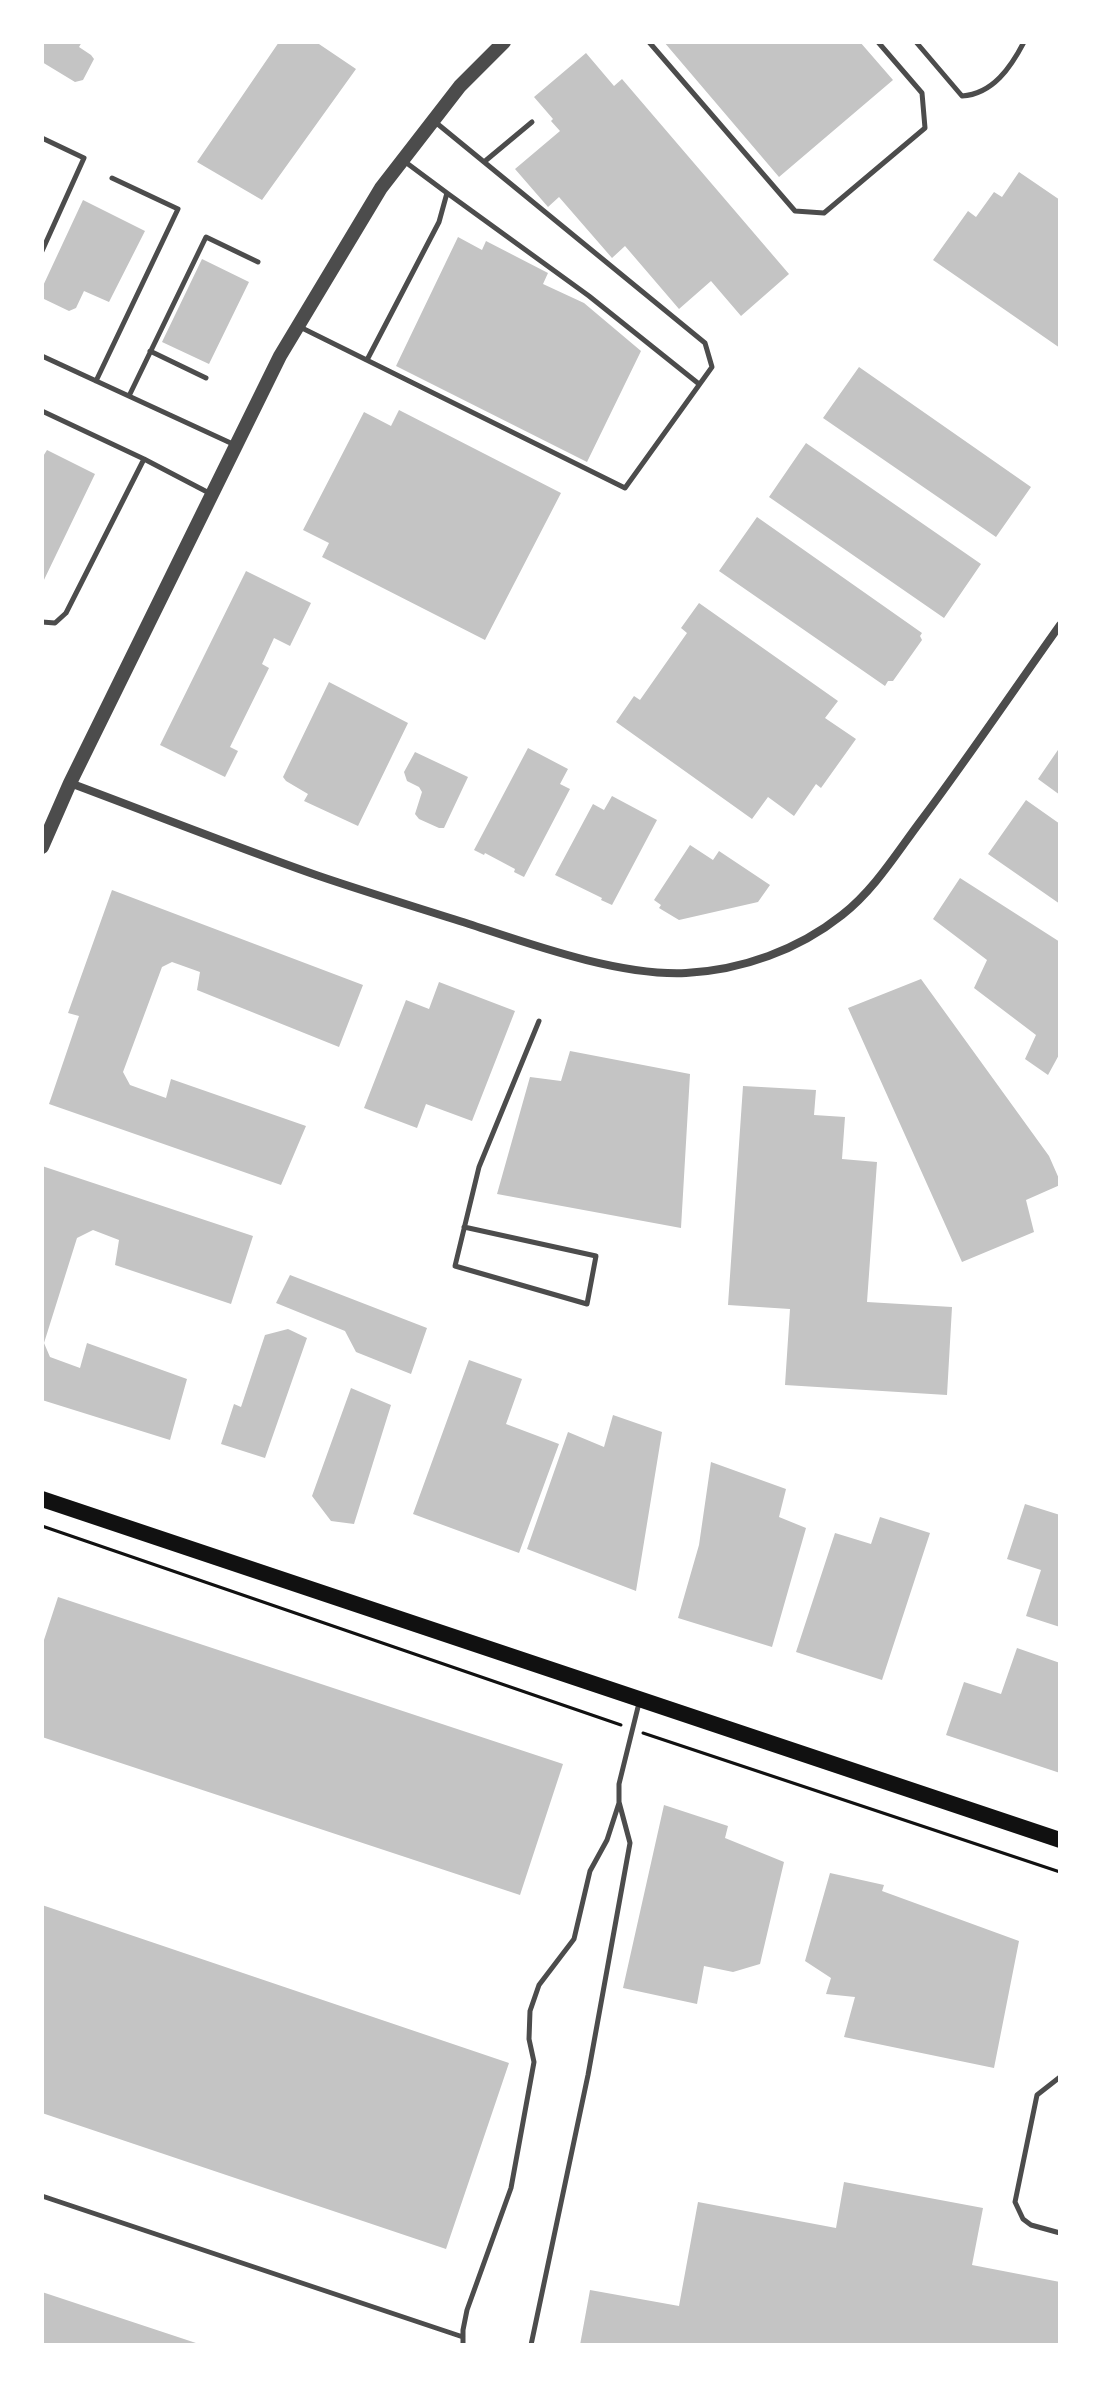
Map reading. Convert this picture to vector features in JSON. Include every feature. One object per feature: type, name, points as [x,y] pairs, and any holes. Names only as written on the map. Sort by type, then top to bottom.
[{"type":"main road","points":[[42,1499],[1060,1840]]},
{"type":"street","points":[[42,847],[70,783],[280,356],[381,188],[460,86],[504,42]]},
{"type":"street","points":[[70,783],[319,876],[517,939],[617,967],[651,972],[719,970],[752,962],[815,934],[868,891],[951,781],[1060,625]]},
{"type":"lane","points":[[649,42],[795,211],[824,213],[925,128],[922,93],[878,42]]},
{"type":"lane","points":[[916,42],[962,96],[978,95],[1011,67],[1024,42]]},
{"type":"lane","points":[[298,326],[625,488],[712,367],[705,343],[434,120]]},
{"type":"lane","points":[[484,162],[532,122]]},
{"type":"lane","points":[[42,138],[84,158],[42,251]]},
{"type":"lane","points":[[403,160],[589,296],[699,384]]},
{"type":"lane","points":[[96,381],[178,209],[112,178]]},
{"type":"lane","points":[[367,360],[439,222],[447,193]]},
{"type":"lane","points":[[129,396],[206,237],[258,262]]},
{"type":"lane","points":[[150,351],[206,378]]},
{"type":"lane","points":[[42,356],[236,446]]},
{"type":"lane","points":[[42,411],[212,494]]},
{"type":"lane","points":[[42,622],[55,623],[66,613],[144,459]]},
{"type":"lane","points":[[464,1227],[596,1256],[587,1304],[455,1266],[464,1227],[479,1167],[539,1021]]},
{"type":"lane","points":[[531,2345],[588,2075],[630,1843],[619,1802],[619,1784],[641,1698]]},
{"type":"lane","points":[[463,2345],[467,2310],[511,2188],[534,2062],[529,2039],[530,2011],[539,1985],[574,1939],[590,1871],[607,1840],[619,1802]]},
{"type":"lane","points":[[1060,2077],[1037,2095],[1015,2202],[1018,2211],[1031,2225],[1060,2233]]},
{"type":"lane","points":[[42,2196],[463,2337]]},
{"type":"path","points":[[42,1526],[601,1718]]},
{"type":"path","points":[[673,1743],[1060,1872]]},
{"type":"building","points":[[42,42],[82,42],[79,47],[94,59],[83,80],[75,82],[42,62]]},
{"type":"building","points":[[279,42],[316,42],[356,69],[262,200],[197,162]]},
{"type":"building","points":[[664,42],[860,42],[893,80],[779,177]]},
{"type":"building","points":[[586,53],[614,86],[622,79],[789,274],[741,316],[711,281],[679,309],[625,246],[612,258],[559,197],[548,207],[515,169],[560,131],[534,97]]},
{"type":"building","points":[[1019,172],[1060,200],[1060,348],[933,260],[968,211],[976,217],[994,192],[1002,197]]},
{"type":"building","points":[[83,200],[145,231],[109,302],[84,291],[76,308],[69,311],[44,299],[42,288]]},
{"type":"building","points":[[458,237],[482,250],[486,241],[548,273],[543,284],[584,303],[641,351],[587,462],[396,366]]},
{"type":"building","points":[[202,259],[249,282],[209,364],[162,342]]},
{"type":"building","points":[[859,367],[1031,487],[996,537],[823,418]]},
{"type":"building","points":[[399,410],[561,493],[485,640],[322,557],[329,543],[303,530],[364,412],[391,426]]},
{"type":"building","points":[[806,443],[981,564],[944,618],[769,497]]},
{"type":"building","points":[[47,450],[95,474],[42,584],[42,458]]},
{"type":"building","points":[[757,517],[922,633],[922,640],[893,681],[888,681],[885,686],[719,571]]},
{"type":"building","points":[[246,571],[311,603],[290,646],[274,638],[262,664],[269,668],[230,747],[238,751],[225,777],[160,745]]},
{"type":"building","points":[[699,603],[838,701],[825,718],[856,739],[821,788],[816,784],[794,816],[768,797],[752,819],[616,722],[634,696],[640,700],[687,633],[681,628]]},
{"type":"building","points":[[329,682],[408,723],[358,826],[304,801],[308,794],[283,777]]},
{"type":"building","points":[[1060,747],[1060,795],[1038,779]]},
{"type":"building","points":[[528,748],[568,769],[560,784],[570,789],[524,877],[514,872],[515,869],[474,850]]},
{"type":"building","points":[[415,752],[468,777],[444,828],[419,819],[415,814],[422,792],[407,781],[404,772]]},
{"type":"building","points":[[612,796],[657,820],[612,905],[555,875],[593,804],[604,810]]},
{"type":"building","points":[[1026,800],[1060,824],[1060,904],[988,854]]},
{"type":"building","points":[[690,845],[713,860],[719,851],[770,885],[758,902],[679,920],[659,908],[661,905],[654,900]]},
{"type":"building","points":[[960,878],[1060,942],[1060,1053],[1048,1075],[1025,1059],[1036,1035],[974,988],[987,960],[933,919]]},
{"type":"building","points":[[112,890],[363,985],[339,1047],[197,990],[200,972],[172,962],[162,967],[123,1072],[130,1085],[166,1098],[171,1079],[306,1126],[281,1185],[49,1104],[79,1016],[68,1013]]},
{"type":"building","points":[[921,979],[1049,1156],[1060,1181],[1060,1185],[1026,1200],[1034,1232],[962,1262],[848,1008]]},
{"type":"building","points":[[439,982],[515,1011],[472,1121],[426,1104],[417,1128],[364,1108],[406,1000],[429,1009]]},
{"type":"building","points":[[570,1051],[690,1074],[681,1228],[497,1194],[530,1077],[561,1081]]},
{"type":"building","points":[[743,1086],[816,1090],[814,1115],[845,1117],[842,1159],[877,1162],[867,1302],[952,1307],[947,1395],[785,1385],[790,1309],[728,1305]]},
{"type":"building","points":[[42,1166],[253,1236],[231,1304],[115,1265],[119,1240],[93,1230],[77,1238],[44,1343],[50,1357],[80,1368],[87,1343],[187,1379],[170,1440],[42,1400]]},
{"type":"building","points":[[290,1275],[427,1328],[411,1374],[356,1352],[345,1331],[276,1303]]},
{"type":"building","points":[[288,1329],[307,1338],[265,1458],[221,1444],[234,1404],[241,1407],[265,1335]]},
{"type":"building","points":[[469,1360],[522,1379],[506,1424],[559,1444],[519,1553],[413,1514]]},
{"type":"building","points":[[351,1388],[391,1405],[354,1524],[331,1521],[312,1496]]},
{"type":"building","points":[[613,1415],[662,1432],[636,1591],[527,1549],[568,1432],[604,1447]]},
{"type":"building","points":[[711,1462],[786,1489],[779,1517],[806,1528],[772,1647],[678,1618],[699,1545]]},
{"type":"building","points":[[1025,1504],[1060,1515],[1060,1627],[1026,1616],[1041,1570],[1007,1559]]},
{"type":"building","points":[[880,1517],[930,1533],[882,1680],[796,1652],[835,1533],[871,1544]]},
{"type":"building","points":[[58,1597],[563,1764],[520,1895],[42,1737],[42,1646]]},
{"type":"building","points":[[1017,1648],[1060,1663],[1060,1773],[946,1735],[964,1682],[1001,1694]]},
{"type":"building","points":[[664,1805],[728,1826],[725,1838],[784,1862],[760,1964],[733,1972],[704,1966],[697,2004],[623,1988]]},
{"type":"building","points":[[830,1873],[884,1885],[882,1891],[1019,1941],[994,2068],[844,2037],[855,1997],[826,1994],[831,1978],[805,1961]]},
{"type":"building","points":[[42,1905],[509,2063],[446,2249],[42,2113]]},
{"type":"building","points":[[844,2182],[983,2208],[972,2265],[1060,2282],[1060,2345],[580,2345],[590,2290],[679,2306],[698,2202],[836,2228]]},
{"type":"building","points":[[42,2292],[199,2344],[199,2345],[42,2345]]}]
